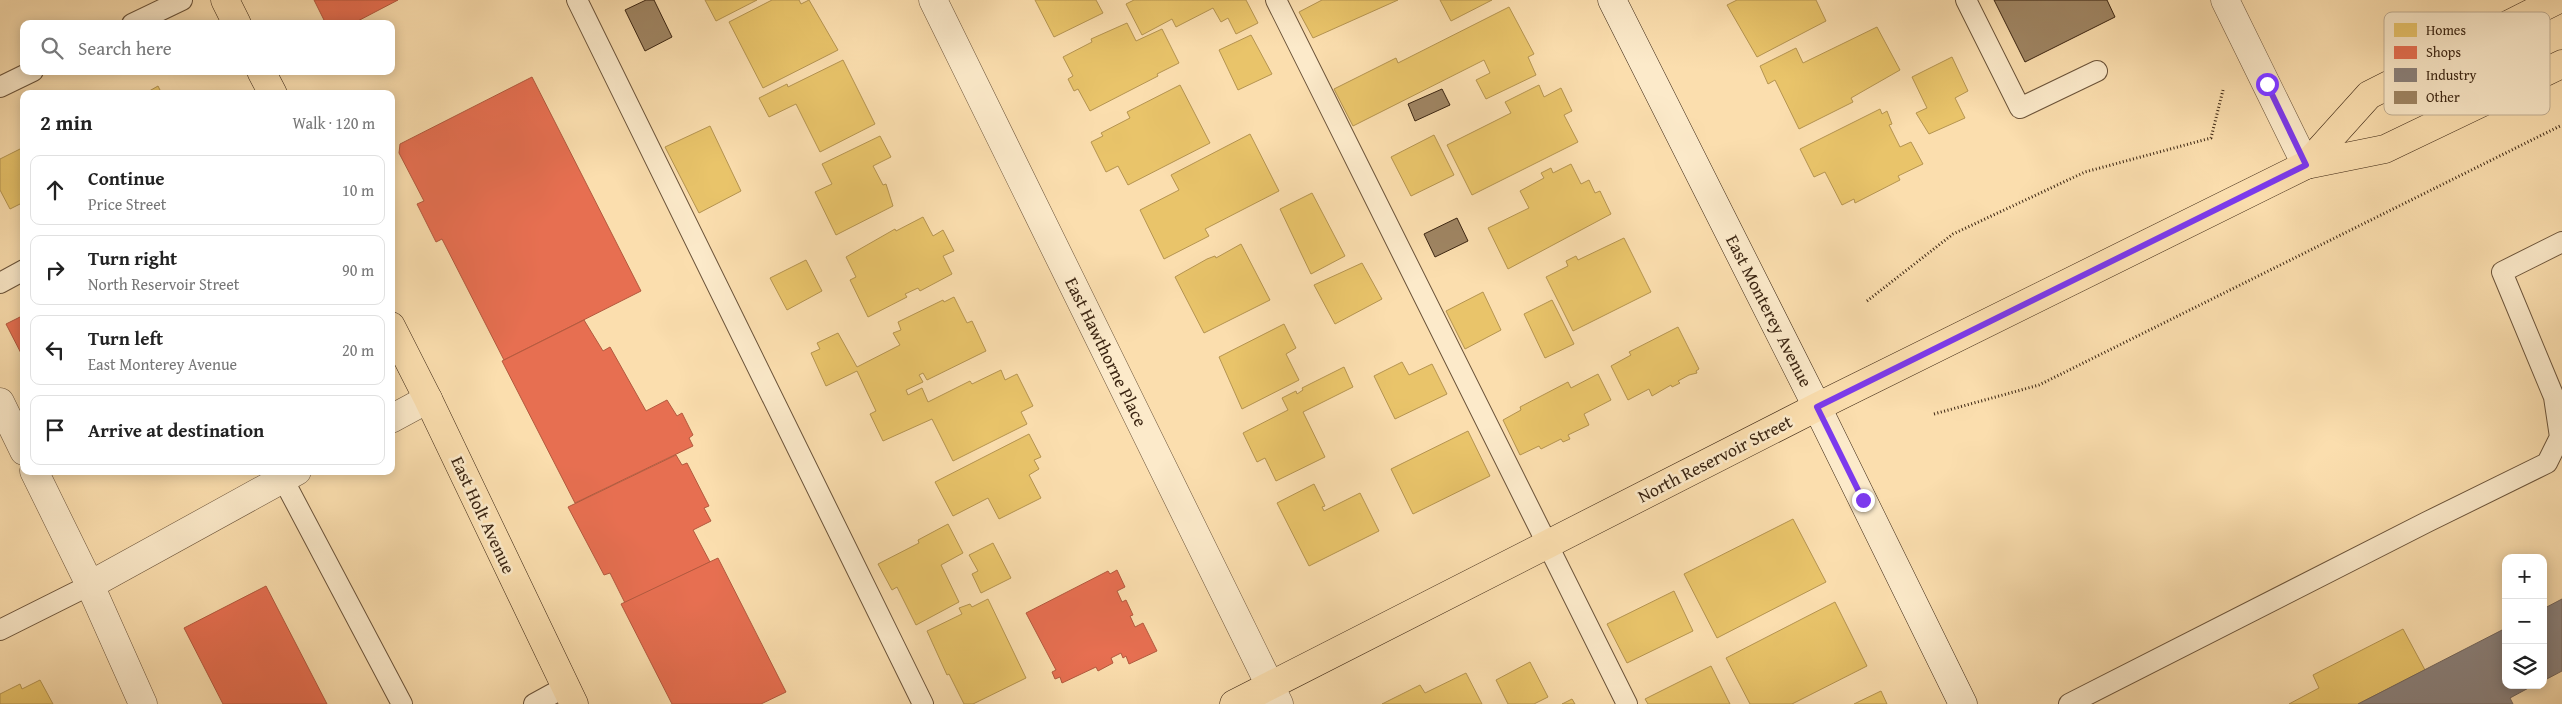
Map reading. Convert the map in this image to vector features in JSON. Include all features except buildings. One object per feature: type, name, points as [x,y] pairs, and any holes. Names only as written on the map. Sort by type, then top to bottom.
[{"type":"main road","points":[[225,0],[235,20]]},
{"type":"main road","name":"North Reservoir Street","points":[[2534,12],[2558,0]]},
{"type":"main road","name":"North Reservoir Street","points":[[2550,70],[2562,64]]},
{"type":"main road","points":[[263,75],[271,90]]},
{"type":"main road","name":"North Reservoir Street","points":[[2306,165],[2369,95],[2384,87]]},
{"type":"main road","name":"North Reservoir Street","points":[[1234,704],[1274,695],[1547,544],[1817,407],[2306,165],[2385,149],[2456,115]]},
{"type":"main road","name":"East Holt Avenue","points":[[395,334],[570,696]]},
{"type":"street","name":"East Hawthorne Place","points":[[933,0],[1274,695]]},
{"type":"street","name":"East Monterey Avenue","points":[[1612,0],[1817,407],[1963,704]]},
{"type":"street","points":[[2225,0],[2306,165]]},
{"type":"street","points":[[395,417],[428,399]]},
{"type":"street","points":[[0,402],[20,443]]},
{"type":"street","points":[[36,475],[90,585],[143,704]]},
{"type":"street","points":[[90,585],[290,475]]},
{"type":"lane","points":[[140,20],[182,0]]},
{"type":"lane","points":[[577,0],[923,704]]},
{"type":"lane","points":[[1276,0],[1627,704]]},
{"type":"lane","points":[[1966,0],[2020,108],[2096,71]]},
{"type":"lane","points":[[0,87],[25,75]]},
{"type":"lane","points":[[2069,704],[2427,522],[2555,463],[2560,437],[2554,398],[2502,272],[2562,242]]},
{"type":"lane","points":[[0,283],[20,272]]},
{"type":"lane","points":[[290,475],[402,704]]},
{"type":"lane","points":[[0,630],[90,585]]},
{"type":"lane","points":[[534,704],[570,696]]},
{"type":"path","points":[[1867,301],[1953,234],[2085,172],[2211,138],[2224,90]]},
{"type":"path","points":[[1934,414],[2039,385],[2562,125]]},
{"type":"route","points":[[1863,500],[1817,407],[2306,165],[2267,84]]}]
